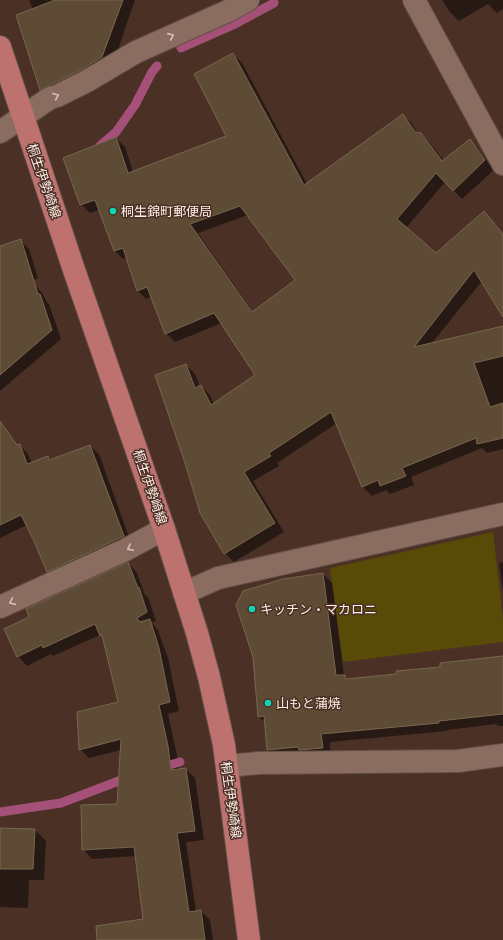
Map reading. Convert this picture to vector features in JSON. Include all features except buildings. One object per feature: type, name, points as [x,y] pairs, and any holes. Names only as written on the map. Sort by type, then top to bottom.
[{"type":"main road","name":"桐生伊勢崎線","points":[[0,47],[72,263],[164,529],[197,633],[209,677],[227,766],[249,940]]},
{"type":"street","points":[[0,132],[50,98],[87,81],[136,52],[228,11],[248,0]]},
{"type":"street","points":[[414,0],[503,164]]},
{"type":"street","points":[[184,594],[218,578],[503,514]]},
{"type":"street","points":[[0,607],[125,550],[164,529]]},
{"type":"street","points":[[227,766],[258,764],[458,761],[503,755]]},
{"type":"shaded area","points":[[493,532],[503,619],[503,642],[343,662],[330,568]]},
{"type":"waterway","points":[[181,48],[233,25],[274,3]]},
{"type":"waterway","points":[[100,146],[116,132],[135,105],[152,72],[157,66]]},
{"type":"waterway","points":[[159,768],[180,762]]},
{"type":"waterway","points":[[0,812],[61,803],[129,777]]},
{"type":"place","name":"桐生錦町郵便局","points":[[113,211]]},
{"type":"place","name":"キッチン・マカロニ","points":[[252,609]]},
{"type":"place","name":"山もと蒲焼","points":[[268,703]]}]
